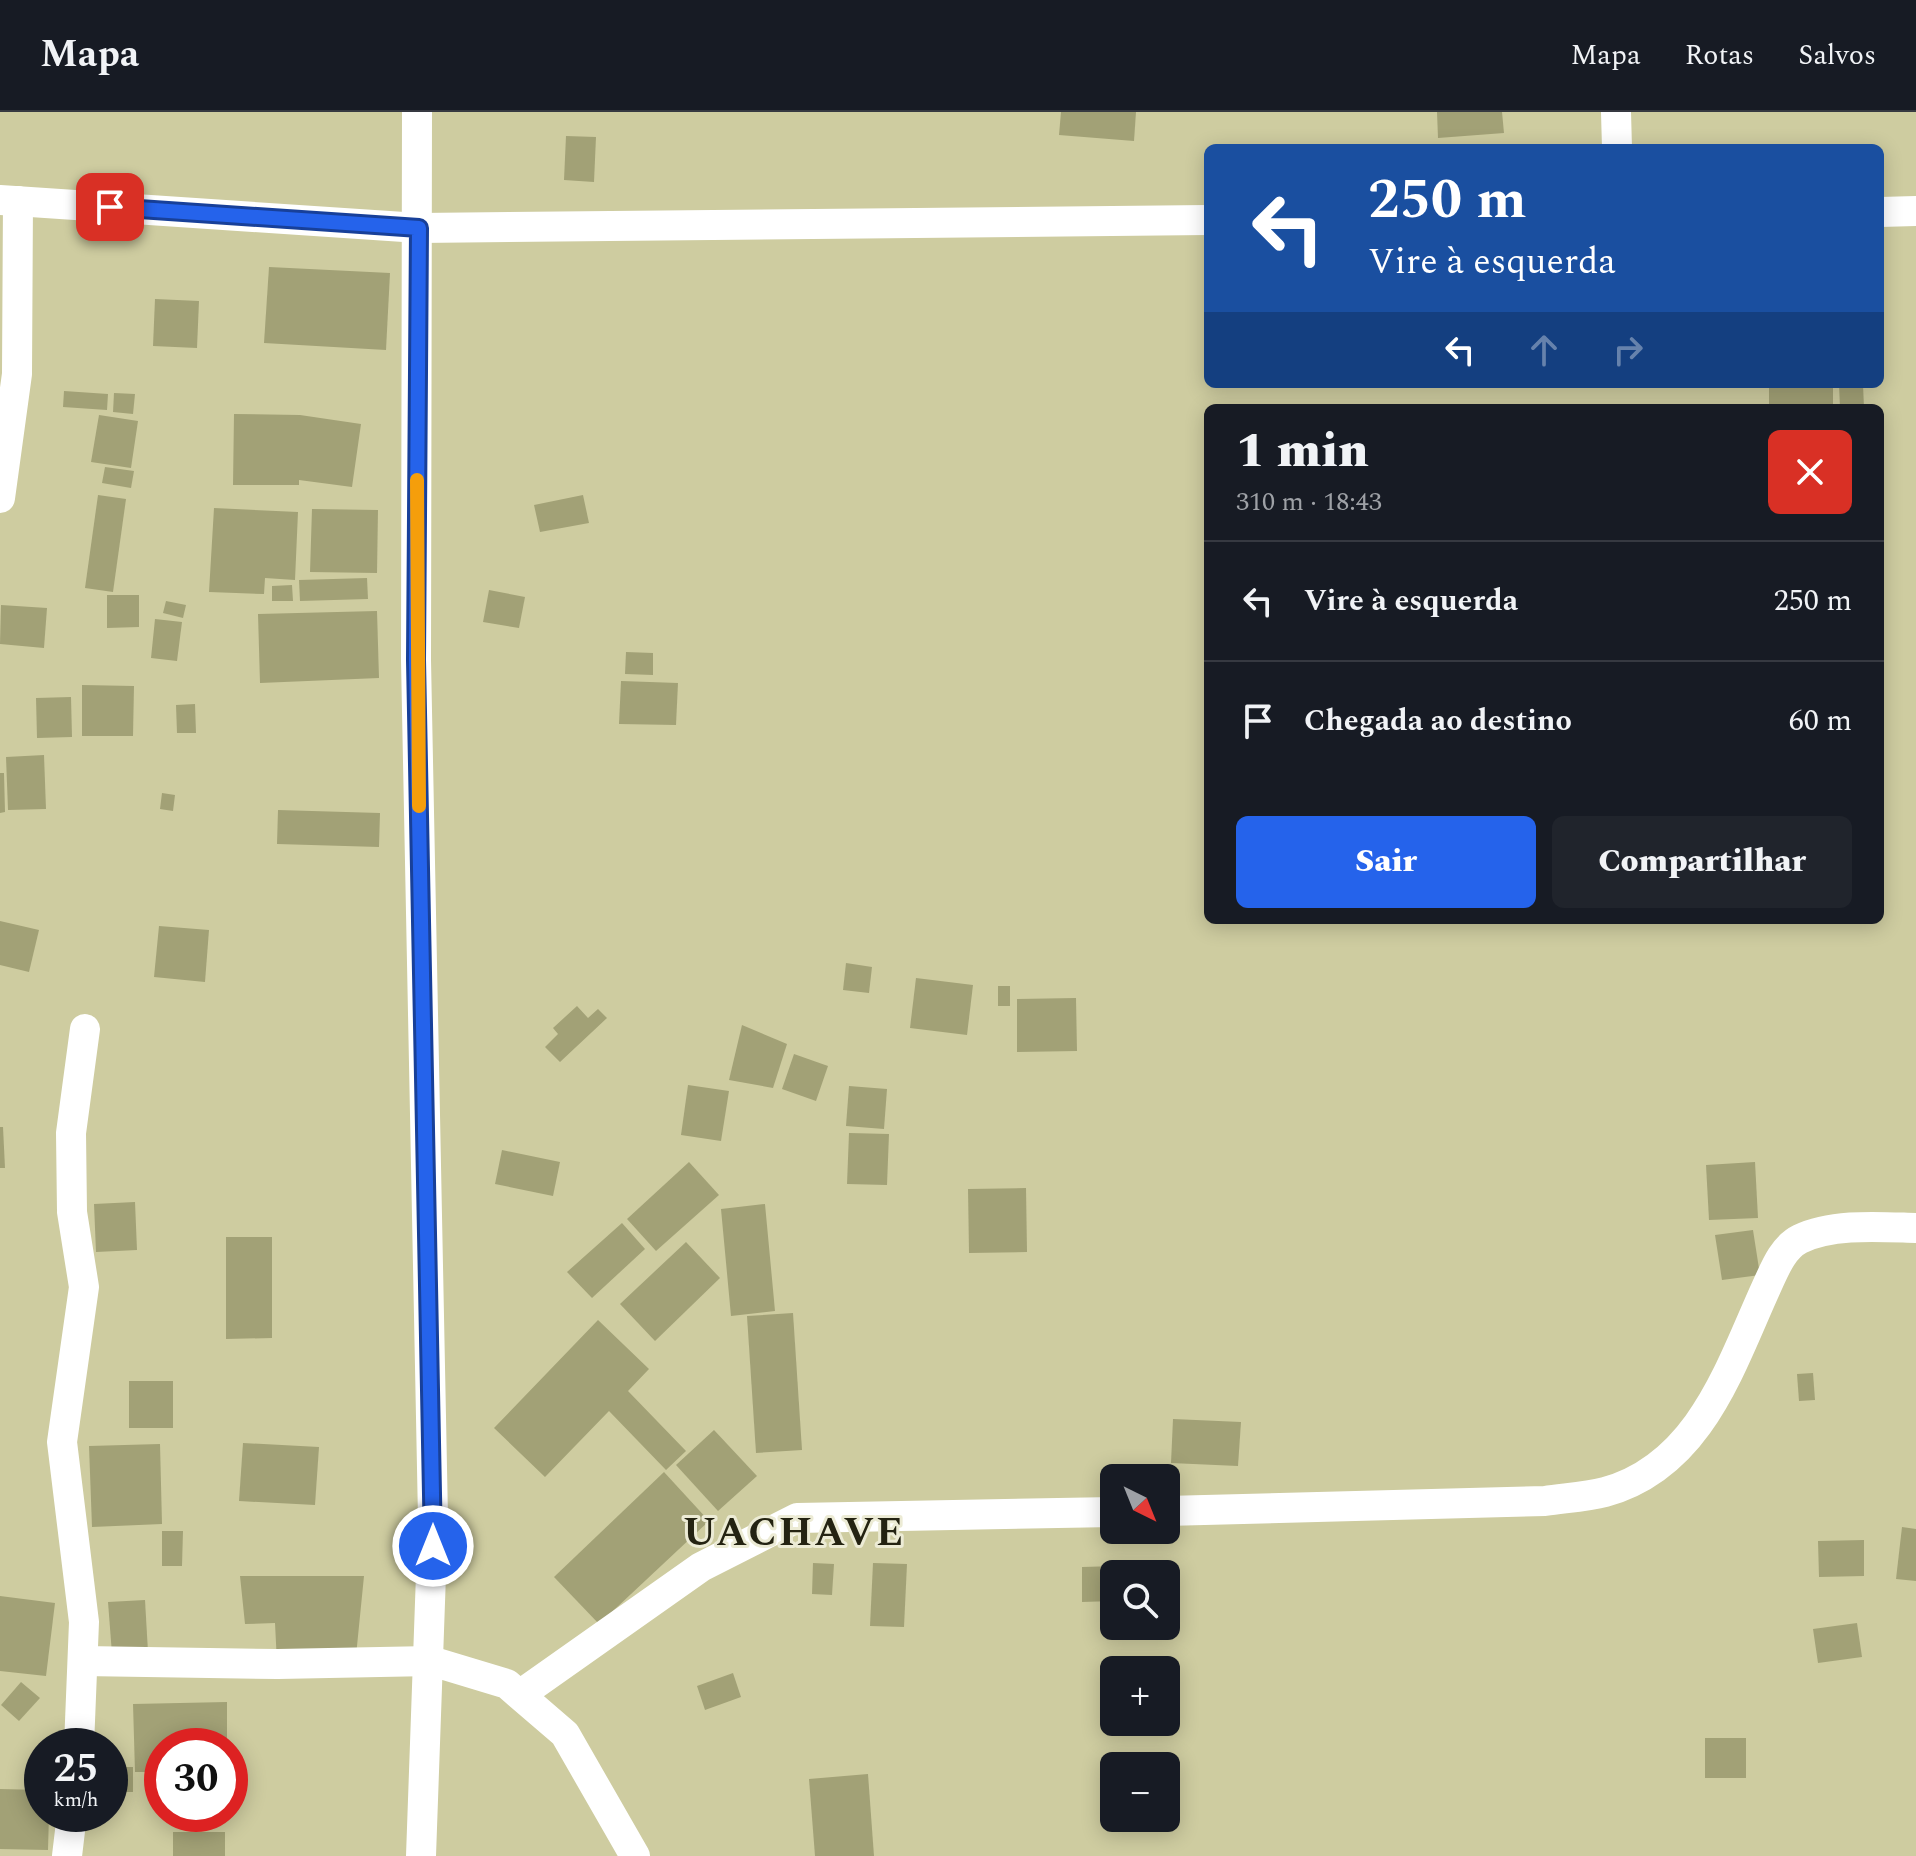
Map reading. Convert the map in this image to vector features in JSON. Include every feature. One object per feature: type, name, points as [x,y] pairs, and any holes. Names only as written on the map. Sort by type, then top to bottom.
[{"type":"street","points":[[417,112],[416,660],[430,1254],[431,1661],[421,1856]]},
{"type":"street","points":[[1616,112],[1617,144]]},
{"type":"street","points":[[0,498],[17,374],[9,201],[419,228],[1204,220]]},
{"type":"street","points":[[1884,212],[1916,211]]},
{"type":"street","points":[[80,1728],[84,1622],[62,1442],[84,1287],[72,1212],[71,1133],[85,1029]]},
{"type":"street","points":[[1180,1511],[1545,1501],[1607,1491],[1655,1469],[1693,1433],[1727,1380],[1781,1256],[1800,1239],[1841,1229],[1916,1228]]},
{"type":"street","points":[[521,1694],[701,1567],[797,1518],[1100,1512]]},
{"type":"street","points":[[83,1661],[278,1664],[431,1661],[507,1684],[565,1734],[635,1856]]},
{"type":"street","points":[[67,1856],[70,1832]]},
{"type":"building","points":[[1061,112],[1136,112],[1134,141],[1059,135]]},
{"type":"building","points":[[1437,112],[1502,112],[1504,133],[1438,138]]},
{"type":"building","points":[[566,136],[596,137],[594,182],[564,180]]},
{"type":"building","points":[[269,267],[390,273],[386,350],[264,343]]},
{"type":"building","points":[[155,299],[199,301],[197,348],[153,346]]},
{"type":"building","points":[[1769,388],[1833,388],[1833,404],[1769,404]]},
{"type":"building","points":[[1839,388],[1863,388],[1864,404],[1840,404]]},
{"type":"building","points":[[64,391],[108,394],[107,410],[63,407]]},
{"type":"building","points":[[114,393],[135,394],[133,414],[113,412]]},
{"type":"building","points":[[234,414],[300,415],[361,424],[352,487],[299,480],[299,485],[233,485]]},
{"type":"building","points":[[99,415],[138,421],[131,468],[91,462]]},
{"type":"building","points":[[105,467],[134,471],[131,488],[102,483]]},
{"type":"building","points":[[98,495],[126,499],[113,592],[85,588]]},
{"type":"building","points":[[583,495],[589,523],[540,532],[534,505]]},
{"type":"building","points":[[214,508],[298,512],[295,580],[265,578],[264,594],[209,592]]},
{"type":"building","points":[[312,509],[378,510],[377,573],[310,572]]},
{"type":"building","points":[[367,578],[368,599],[300,601],[299,580]]},
{"type":"building","points":[[292,585],[293,601],[272,601],[272,586]]},
{"type":"building","points":[[489,590],[525,597],[519,628],[483,622]]},
{"type":"building","points":[[107,595],[139,595],[139,627],[107,628]]},
{"type":"building","points":[[166,601],[186,605],[183,618],[163,613]]},
{"type":"building","points":[[1,605],[47,608],[44,648],[0,644]]},
{"type":"building","points":[[377,611],[379,678],[260,683],[258,614]]},
{"type":"building","points":[[155,619],[182,622],[177,661],[151,658]]},
{"type":"building","points":[[626,652],[653,653],[653,675],[625,674]]},
{"type":"building","points":[[621,681],[678,683],[676,725],[619,724]]},
{"type":"building","points":[[82,685],[134,686],[133,736],[82,736]]},
{"type":"building","points":[[71,697],[72,737],[37,738],[36,698]]},
{"type":"building","points":[[195,704],[196,733],[177,733],[176,705]]},
{"type":"building","points":[[44,755],[46,809],[8,810],[6,757]]},
{"type":"building","points":[[0,773],[4,773],[5,812],[0,813]]},
{"type":"building","points":[[162,793],[175,795],[173,811],[160,809]]},
{"type":"building","points":[[278,810],[380,813],[379,847],[277,844]]},
{"type":"building","points":[[0,921],[39,930],[29,972],[0,965]]},
{"type":"building","points":[[159,926],[209,930],[205,982],[154,977]]},
{"type":"building","points":[[846,963],[872,967],[869,993],[843,990]]},
{"type":"building","points":[[916,978],[973,985],[967,1035],[910,1028]]},
{"type":"building","points":[[998,986],[1010,986],[1010,1006],[998,1006]]},
{"type":"building","points":[[1076,998],[1077,1051],[1017,1052],[1017,999]]},
{"type":"building","points":[[577,1006],[588,1018],[598,1009],[607,1018],[560,1062],[545,1047],[558,1034],[553,1028]]},
{"type":"building","points":[[742,1025],[787,1044],[773,1088],[729,1080]]},
{"type":"building","points":[[794,1054],[828,1066],[816,1101],[782,1089]]},
{"type":"building","points":[[688,1085],[729,1091],[721,1141],[681,1135]]},
{"type":"building","points":[[849,1086],[887,1089],[884,1129],[846,1126]]},
{"type":"building","points":[[0,1127],[3,1127],[5,1168],[0,1168]]},
{"type":"building","points":[[849,1133],[889,1134],[887,1185],[847,1184]]},
{"type":"building","points":[[502,1150],[560,1162],[553,1196],[495,1184]]},
{"type":"building","points":[[689,1162],[719,1195],[656,1251],[627,1219]]},
{"type":"building","points":[[1755,1162],[1758,1218],[1709,1220],[1706,1165]]},
{"type":"building","points":[[1026,1188],[1027,1252],[969,1253],[968,1189]]},
{"type":"building","points":[[135,1202],[137,1250],[96,1252],[94,1204]]},
{"type":"building","points":[[765,1204],[775,1311],[731,1316],[721,1209]]},
{"type":"building","points":[[622,1223],[645,1249],[592,1298],[567,1272]]},
{"type":"building","points":[[1753,1230],[1760,1275],[1722,1280],[1715,1235]]},
{"type":"building","points":[[226,1237],[272,1237],[272,1338],[226,1339]]},
{"type":"building","points":[[686,1242],[720,1278],[655,1341],[620,1304]]},
{"type":"building","points":[[793,1313],[802,1450],[756,1453],[747,1316]]},
{"type":"building","points":[[598,1320],[649,1369],[628,1391],[686,1451],[666,1470],[609,1411],[545,1477],[494,1428]]},
{"type":"building","points":[[1813,1373],[1815,1400],[1799,1401],[1797,1374]]},
{"type":"building","points":[[129,1381],[173,1381],[173,1428],[129,1428]]},
{"type":"building","points":[[1173,1419],[1241,1422],[1238,1466],[1171,1463]]},
{"type":"building","points":[[714,1430],[757,1476],[718,1511],[676,1465]]},
{"type":"building","points":[[243,1443],[319,1447],[315,1505],[239,1501]]},
{"type":"building","points":[[160,1444],[162,1524],[92,1527],[89,1446]]},
{"type":"building","points":[[664,1472],[709,1521],[599,1624],[554,1577]]},
{"type":"building","points":[[1902,1527],[1916,1529],[1916,1581],[1896,1579]]},
{"type":"building","points":[[162,1531],[183,1531],[182,1566],[162,1566]]},
{"type":"building","points":[[1864,1540],[1864,1576],[1819,1577],[1818,1541]]},
{"type":"building","points":[[813,1563],[834,1564],[832,1595],[812,1594]]},
{"type":"building","points":[[873,1563],[907,1564],[904,1627],[870,1626]]},
{"type":"building","points":[[1100,1566],[1100,1601],[1082,1602],[1082,1567]]},
{"type":"building","points":[[240,1576],[364,1576],[356,1656],[277,1663],[275,1623],[245,1624]]},
{"type":"building","points":[[0,1596],[55,1603],[46,1676],[0,1671]]},
{"type":"building","points":[[145,1600],[148,1652],[112,1654],[108,1602]]},
{"type":"building","points":[[1857,1623],[1862,1657],[1818,1663],[1813,1629]]},
{"type":"building","points":[[733,1673],[741,1697],[705,1710],[697,1686]]},
{"type":"building","points":[[21,1682],[40,1698],[19,1721],[1,1705]]},
{"type":"building","points":[[227,1702],[227,1728],[144,1728],[144,1772],[135,1772],[133,1704]]},
{"type":"building","points":[[1705,1738],[1746,1738],[1746,1778],[1705,1778]]},
{"type":"building","points":[[128,1767],[133,1767],[133,1792],[128,1792]]},
{"type":"building","points":[[868,1774],[874,1856],[815,1856],[809,1779]]},
{"type":"building","points":[[0,1789],[24,1790],[24,1832],[48,1832],[48,1850],[0,1849]]},
{"type":"building","points":[[173,1832],[225,1832],[225,1856],[173,1856]]},
{"type":"slow traffic","points":[[417,480],[419,806]]},
{"type":"district","name":"UACHAVE","points":[[794,1531]]},
{"type":"route","points":[[110,207],[419,228],[416,660],[430,1254],[433,1546]]}]
